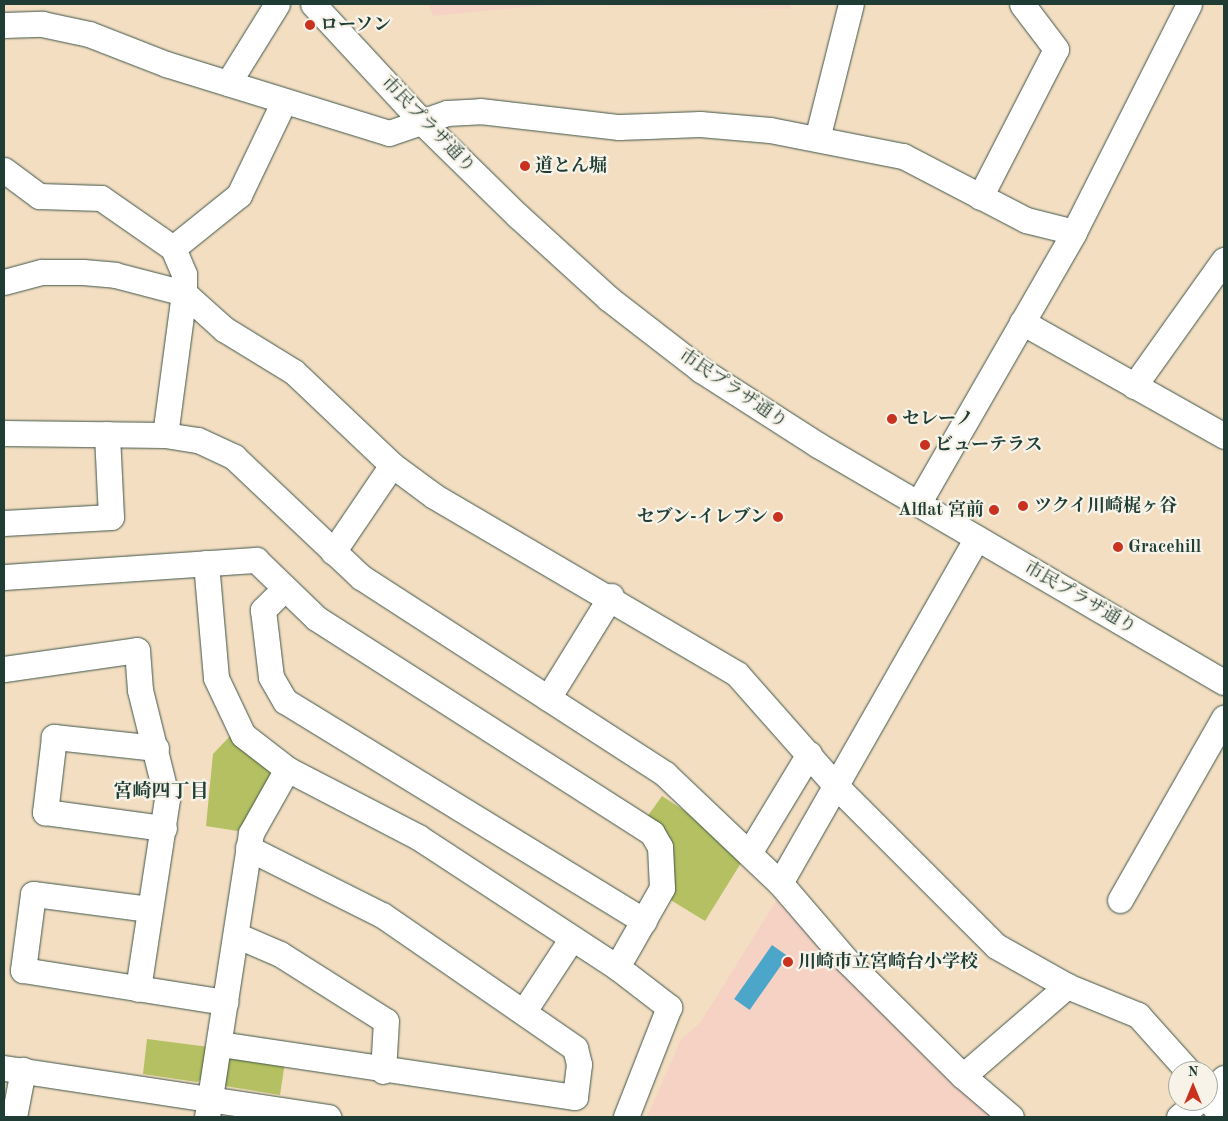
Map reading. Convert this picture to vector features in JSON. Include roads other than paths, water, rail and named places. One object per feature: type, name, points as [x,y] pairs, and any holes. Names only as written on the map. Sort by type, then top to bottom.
[{"type":"street","points":[[228,83],[277,4]]},
{"type":"street","name":"市民プラザ通り","points":[[313,4],[424,124],[588,281],[701,370],[978,538],[1224,682]]},
{"type":"street","points":[[817,139],[851,4]]},
{"type":"street","points":[[980,197],[1056,49],[1022,4]]},
{"type":"street","points":[[919,502],[1074,232],[1189,4]]},
{"type":"street","points":[[4,25],[42,24],[89,34],[228,83],[376,131],[402,131],[424,124],[447,113],[499,112],[619,127],[700,124],[770,130],[817,139],[903,156],[1026,220],[1074,232]]},
{"type":"street","points":[[173,248],[239,195],[284,100]]},
{"type":"street","points":[[4,170],[39,196],[101,198],[173,248],[184,274],[184,293],[165,435]]},
{"type":"street","points":[[1134,386],[1224,260]]},
{"type":"street","points":[[4,282],[42,272],[83,272],[115,275],[184,293],[224,329],[294,372],[392,465],[466,515],[611,596],[737,674],[838,788],[996,946],[1066,986],[1138,1015],[1179,1061]]},
{"type":"street","points":[[1022,322],[1134,386],[1223,432]]},
{"type":"street","points":[[4,433],[165,435],[198,440],[234,457],[361,577],[664,774],[780,883],[847,961],[963,1076],[1011,1117]]},
{"type":"street","points":[[4,523],[111,517],[108,434]]},
{"type":"street","points":[[333,552],[392,465]]},
{"type":"street","points":[[780,883],[838,788],[978,538]]},
{"type":"street","points":[[4,577],[256,560],[316,618],[642,824],[660,847],[662,871],[656,905],[644,921],[617,967]]},
{"type":"street","points":[[206,563],[216,678],[226,705],[242,735],[286,769],[418,837],[570,940],[617,967],[669,1007],[626,1117]]},
{"type":"street","points":[[284,589],[263,610],[271,676],[285,701],[644,921]]},
{"type":"street","points":[[548,698],[611,596]]},
{"type":"street","points":[[4,669],[136,650],[140,690],[168,799],[149,909],[138,988]]},
{"type":"street","points":[[1120,900],[1224,718]]},
{"type":"street","points":[[156,748],[54,737],[45,812],[164,828]]},
{"type":"street","points":[[748,852],[808,754]]},
{"type":"street","points":[[209,1108],[248,848],[258,818],[286,769]]},
{"type":"street","points":[[220,1044],[383,1072],[575,1097],[579,1064],[574,1048],[524,1011],[382,915],[248,848]]},
{"type":"street","points":[[149,909],[33,894],[23,970],[225,1002]]},
{"type":"street","points":[[236,935],[280,954],[386,1021],[383,1072]]},
{"type":"street","points":[[524,1011],[570,940]]},
{"type":"street","points":[[963,1076],[1066,986]]},
{"type":"street","points":[[14,1117],[13,1069],[209,1108],[328,1117]]},
{"type":"water","points":[[772,945],[788,956],[750,1010],[734,999]]},
{"type":"place","name":"ローソン","points":[[310,25]]},
{"type":"place","name":"道とん堀","points":[[525,166]]},
{"type":"place","name":"セレーノ","points":[[892,419]]},
{"type":"place","name":"ビューテラス","points":[[925,445]]},
{"type":"place","name":"ツクイ川崎梶ヶ谷","points":[[1023,506]]},
{"type":"place","name":"Alflat 宮前","points":[[994,510]]},
{"type":"place","name":"セブン-イレブン","points":[[778,517]]},
{"type":"place","name":"Gracehill","points":[[1118,547]]},
{"type":"place","name":"川崎市立宮崎台小学校","points":[[788,962]]},
{"type":"district","name":"宮崎四丁目","points":[[161,793]]}]
